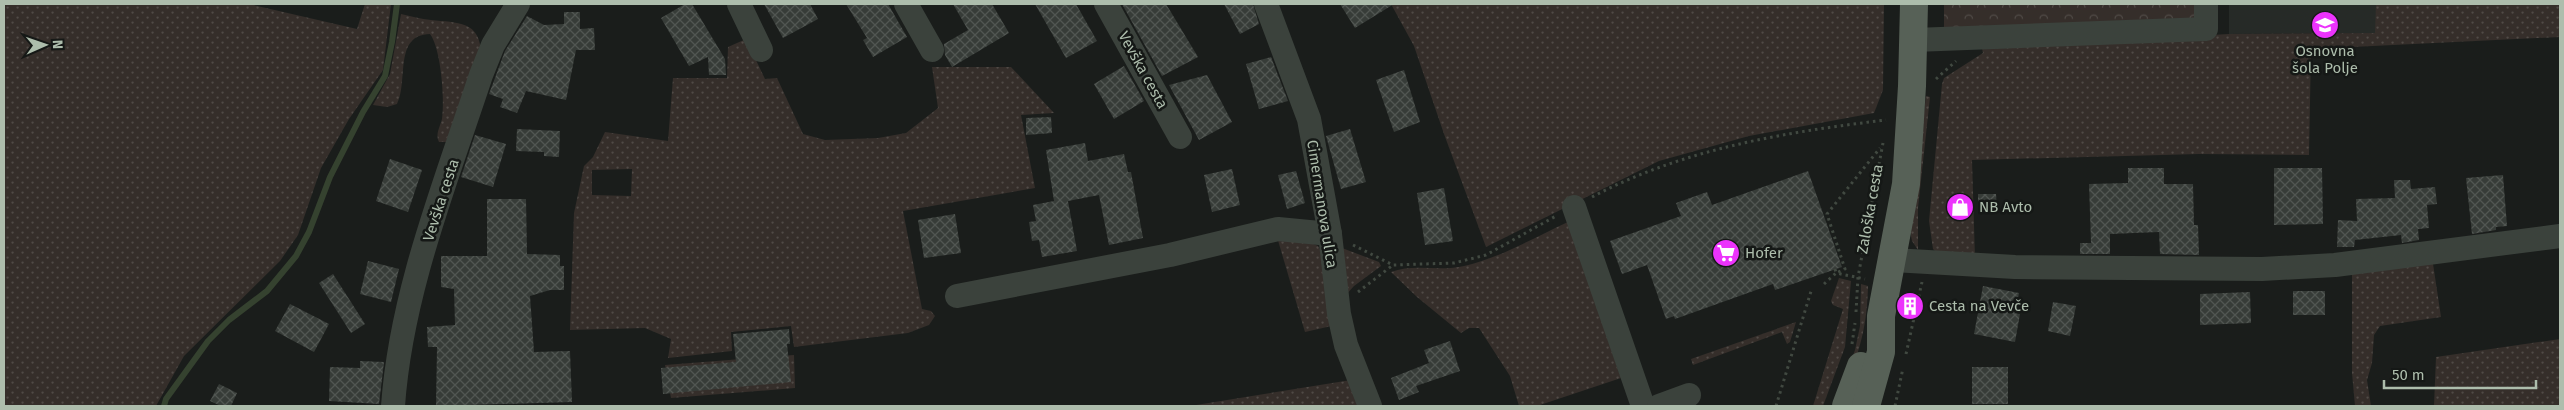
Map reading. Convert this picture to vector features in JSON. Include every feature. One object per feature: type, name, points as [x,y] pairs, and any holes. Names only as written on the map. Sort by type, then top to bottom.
[{"type":"main road","name":"Zaloška cesta","points":[[1866,406],[1881,352],[1881,316],[1893,260],[1908,160],[1914,40],[1913,4]]},
{"type":"main road","name":"Zaloška cesta","points":[[1846,406],[1867,346],[1881,316]]},
{"type":"street","name":"Vevška cesta","points":[[393,406],[395,375],[406,316],[420,267],[481,74],[493,45],[518,4]]},
{"type":"street","points":[[739,4],[761,50]]},
{"type":"street","points":[[906,4],[932,50]]},
{"type":"street","name":"Vevška cesta","points":[[1106,4],[1180,137]]},
{"type":"street","name":"Cimermanova ulica","points":[[1266,4],[1309,119],[1330,234],[1340,314],[1346,345],[1370,406]]},
{"type":"street","points":[[1914,40],[2206,29],[2206,4]]},
{"type":"street","points":[[1574,207],[1643,406]]},
{"type":"street","points":[[957,296],[1170,255],[1278,229],[1330,234]]},
{"type":"street","points":[[1893,260],[2015,267],[2262,269],[2335,265],[2560,236]]},
{"type":"street","points":[[1659,406],[1689,395]]},
{"type":"path","points":[[1936,79],[1958,60]]},
{"type":"path","points":[[1886,128],[1888,111]]},
{"type":"path","name":"Zaloška cesta","points":[[1850,352],[1856,318],[1858,277],[1884,137]]},
{"type":"path","points":[[1824,284],[1836,271],[1845,269],[1827,214],[1882,146]]},
{"type":"path","points":[[1340,314],[1363,286],[1393,265]]},
{"type":"path","points":[[1836,271],[1866,279]]},
{"type":"path","points":[[1895,406],[1923,279]]},
{"type":"path","points":[[1776,406],[1812,288]]},
{"type":"path","points":[[1911,303],[1918,304]]},
{"type":"shaded area","name":"Osnovna šola Polje","points":[[2229,4],[2424,4],[2375,33],[2229,34]]},
{"type":"green space","points":[[4,4],[249,4],[357,29],[365,4],[391,4],[383,70],[349,119],[321,168],[298,235],[280,261],[184,356],[156,406],[4,406]]},
{"type":"green space","points":[[1391,4],[1884,4],[1883,90],[1874,113],[1749,136],[1659,161],[1486,247],[1414,46]]},
{"type":"green space","points":[[1944,4],[2199,4],[2199,19],[1944,30]]},
{"type":"green space","points":[[2376,4],[2560,4],[2560,37],[2311,49],[2309,155],[2199,154],[1972,160],[1975,258],[1940,256],[1933,249],[1929,221],[1942,84],[1944,78],[1983,53],[1982,48],[2229,34],[2375,33]]},
{"type":"green space","points":[[401,14],[427,20],[458,23],[472,29],[477,35],[481,55],[446,142],[439,142],[438,139],[443,111],[442,88],[437,51],[430,34],[418,36],[411,42],[406,51],[402,84],[397,104],[387,107],[373,105],[390,74]]},
{"type":"green space","points":[[746,39],[765,79],[777,78],[803,134],[825,140],[878,138],[906,133],[938,108],[932,67],[1011,67],[1054,113],[1021,115],[1035,188],[903,211],[922,309],[931,311],[935,316],[929,325],[908,333],[794,347],[791,326],[731,332],[732,351],[668,358],[671,339],[645,328],[570,330],[574,213],[584,166],[593,157],[605,132],[668,141],[673,78],[727,78],[728,47]],"holes":[[[632,169],[631,196],[592,195],[592,170]]]},
{"type":"green space","points":[[1926,96],[1930,97],[1918,208],[1918,250],[1912,241],[1910,231]]},
{"type":"green space","points":[[1568,222],[1621,378],[1537,406],[1519,406],[1510,376],[1479,328],[1469,328],[1461,333],[1417,297],[1391,272],[1409,268],[1455,268],[1464,266],[1504,253]]},
{"type":"green space","points":[[1277,237],[1304,240],[1318,246],[1322,253],[1336,325],[1305,332]]},
{"type":"green space","points":[[1334,245],[1379,262],[1381,266],[1354,286],[1344,297]]},
{"type":"green space","points":[[2432,257],[2441,317],[2380,326],[2374,335],[2372,363],[2367,380],[2371,406],[2355,406],[2352,373],[2352,274]]},
{"type":"green space","points":[[1839,278],[1851,281],[1845,347],[1823,406],[1813,406],[1843,309],[1833,305],[1831,301]]},
{"type":"green space","points":[[1861,284],[1868,286],[1865,323],[1849,380],[1845,379],[1855,350],[1860,326]]},
{"type":"green space","points":[[1796,322],[1790,342],[1787,344],[1782,332],[1693,365],[1691,359]]},
{"type":"green space","points":[[2560,339],[2560,406],[2434,406],[2436,357]]},
{"type":"green space","points":[[794,355],[795,388],[671,398],[665,365]]},
{"type":"green space","points":[[1351,380],[1362,406],[1190,406]]},
{"type":"building","points":[[685,4],[692,4],[725,59],[726,75],[709,75],[708,57],[689,66],[661,18]]},
{"type":"building","points":[[764,4],[810,4],[818,19],[783,38]]},
{"type":"building","points":[[846,4],[888,4],[907,37],[873,57],[863,40],[867,38]]},
{"type":"building","points":[[953,4],[992,4],[1009,33],[952,67],[945,55],[944,44],[968,30]]},
{"type":"building","points":[[1035,4],[1076,4],[1097,41],[1066,58]]},
{"type":"building","points":[[1122,4],[1166,4],[1198,57],[1162,76]]},
{"type":"building","points":[[1224,4],[1253,4],[1259,24],[1240,34]]},
{"type":"building","points":[[1340,4],[1394,4],[1355,28]]},
{"type":"building","points":[[564,12],[580,12],[580,29],[594,28],[595,50],[576,50],[566,100],[526,91],[517,113],[500,107],[503,99],[489,94],[505,51],[527,16],[544,25],[564,24]]},
{"type":"building","points":[[1271,57],[1288,101],[1259,109],[1246,64]]},
{"type":"building","points":[[1124,66],[1144,101],[1114,119],[1094,84]]},
{"type":"building","points":[[1404,70],[1420,122],[1394,132],[1376,80]]},
{"type":"building","points":[[1207,75],[1232,122],[1199,140],[1169,85]]},
{"type":"building","points":[[1051,117],[1052,133],[1026,135],[1026,118]]},
{"type":"building","points":[[517,129],[560,131],[559,157],[544,156],[544,152],[516,151]]},
{"type":"building","points":[[1350,129],[1366,182],[1341,189],[1326,136]]},
{"type":"building","points":[[475,135],[506,144],[493,187],[461,177]]},
{"type":"building","points":[[1085,143],[1088,161],[1124,154],[1128,172],[1131,172],[1143,238],[1109,245],[1099,195],[1068,201],[1077,251],[1042,257],[1039,240],[1032,241],[1029,222],[1036,221],[1033,205],[1054,201],[1046,150]]},
{"type":"building","points":[[390,159],[422,170],[408,212],[376,201]]},
{"type":"building","points":[[2128,168],[2164,168],[2164,184],[2193,184],[2194,225],[2198,225],[2199,255],[2160,254],[2159,232],[2110,234],[2110,254],[2080,254],[2080,243],[2091,243],[2089,184],[2128,183]]},
{"type":"building","points":[[2274,168],[2322,168],[2323,224],[2274,225]]},
{"type":"building","points":[[1232,169],[1240,205],[1212,212],[1204,175]]},
{"type":"building","points":[[1296,171],[1305,203],[1287,209],[1278,175]]},
{"type":"building","name":"Hofer","points":[[1808,171],[1842,267],[1775,290],[1773,284],[1675,319],[1674,316],[1666,319],[1647,265],[1622,274],[1610,241],[1681,216],[1676,203],[1707,192],[1712,205]]},
{"type":"building","points":[[2503,175],[2507,226],[2472,234],[2466,178]]},
{"type":"building","points":[[2394,180],[2410,180],[2411,189],[2435,187],[2437,204],[2427,205],[2429,228],[2418,229],[2419,240],[2402,243],[2401,235],[2355,240],[2354,247],[2337,247],[2338,220],[2357,221],[2356,199],[2395,198]]},
{"type":"building","points":[[1444,188],[1453,241],[1425,245],[1417,193]]},
{"type":"building","points":[[1978,194],[1996,194],[1997,210],[1978,210]]},
{"type":"building","points":[[487,199],[526,199],[527,254],[560,255],[560,266],[564,266],[564,290],[550,290],[530,296],[534,352],[570,351],[572,402],[436,406],[437,347],[428,347],[427,327],[455,325],[454,289],[441,287],[441,256],[487,256]]},
{"type":"building","points":[[955,214],[961,253],[924,258],[918,220]]},
{"type":"building","points":[[368,261],[399,269],[391,302],[360,294]]},
{"type":"building","points":[[333,274],[365,324],[351,333],[319,283]]},
{"type":"building","points":[[1983,286],[2019,293],[2015,313],[2020,314],[2015,342],[1974,334]]},
{"type":"building","points":[[2293,291],[2325,291],[2325,315],[2293,315]]},
{"type":"building","points":[[2250,292],[2251,323],[2200,325],[2200,294]]},
{"type":"building","points":[[2053,302],[2076,306],[2070,336],[2048,331]]},
{"type":"building","points":[[290,304],[329,324],[314,352],[275,331]]},
{"type":"building","points":[[789,329],[790,344],[787,344],[791,382],[663,394],[661,368],[736,362],[733,334]]},
{"type":"building","points":[[1450,341],[1460,371],[1416,386],[1419,392],[1399,400],[1391,378],[1429,363],[1424,350]]},
{"type":"building","points":[[360,361],[384,362],[379,404],[329,401],[330,367],[360,368]]},
{"type":"building","points":[[1972,367],[2008,367],[2008,404],[1972,404]]},
{"type":"building","points":[[219,384],[237,393],[231,406],[221,406],[210,401]]},
{"type":"waterway","points":[[164,406],[166,399],[208,341],[229,320],[267,291],[296,256],[309,232],[330,177],[363,112],[385,76],[397,4]]},
{"type":"place","name":"Osnovna šola Polje","points":[[2325,25]]},
{"type":"place","name":"NB Avto","points":[[1960,207]]},
{"type":"place","name":"Hofer","points":[[1726,253]]},
{"type":"place","name":"Cesta na Vevče","points":[[1910,306]]}]
